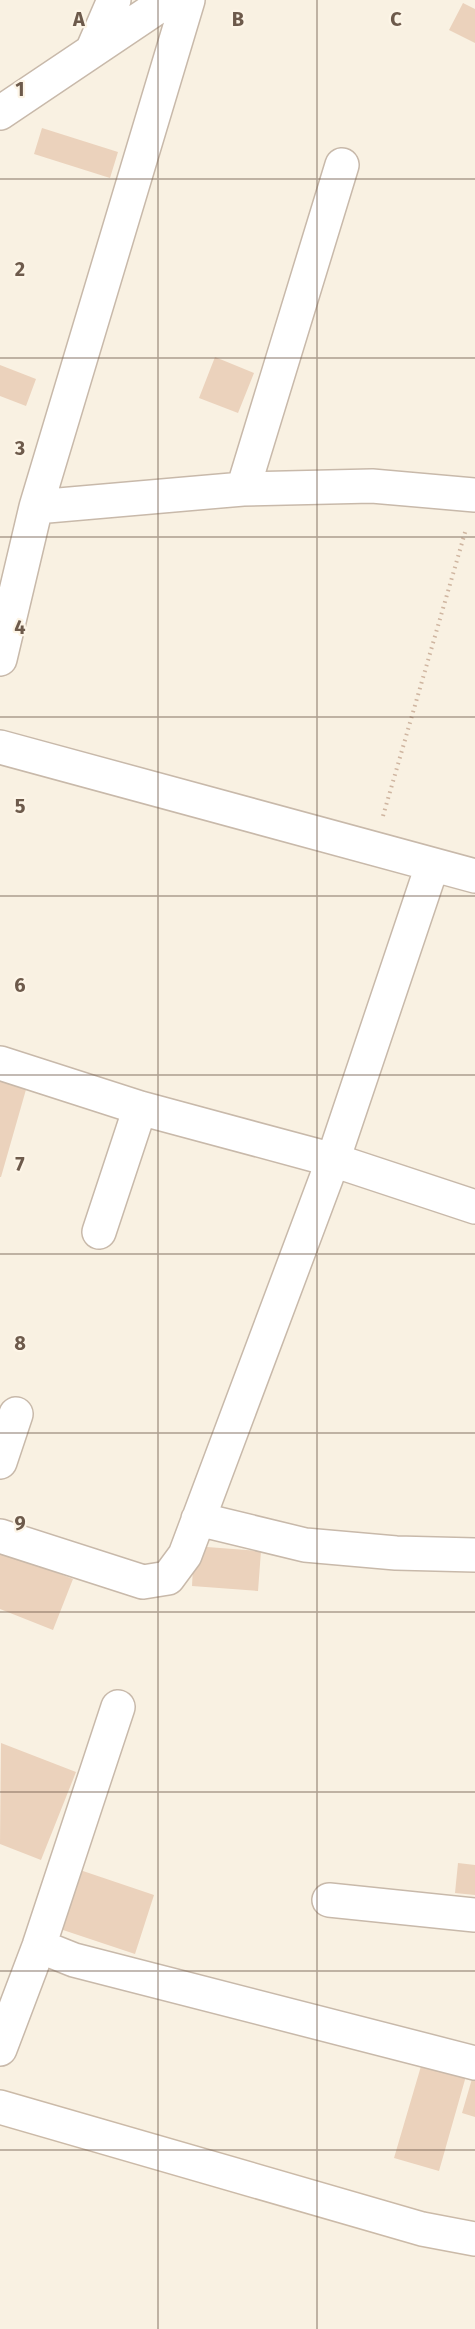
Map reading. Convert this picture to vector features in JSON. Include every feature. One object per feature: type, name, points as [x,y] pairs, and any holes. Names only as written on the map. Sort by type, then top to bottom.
[{"type":"street","points":[[92,51],[114,0]]},
{"type":"street","points":[[0,113],[168,0]]},
{"type":"street","points":[[0,659],[36,507],[188,0]]},
{"type":"street","points":[[243,489],[342,165]]},
{"type":"street","points":[[36,507],[243,489],[372,486],[472,507]]},
{"type":"street","points":[[0,747],[475,876]]},
{"type":"street","points":[[0,1536],[143,1582],[168,1578],[185,1555],[333,1160],[432,866]]},
{"type":"street","points":[[0,1063],[140,1108],[333,1160],[475,1207]]},
{"type":"street","points":[[99,1232],[140,1108]]},
{"type":"street","points":[[0,1462],[16,1414]]},
{"type":"street","points":[[198,1519],[305,1545],[396,1553],[475,1555]]},
{"type":"street","points":[[0,2049],[39,1946],[118,1707]]},
{"type":"street","points":[[329,1900],[475,1915]]},
{"type":"street","points":[[39,1946],[74,1960],[475,2063]]},
{"type":"street","points":[[0,2107],[410,2226],[475,2239]]},
{"type":"path","points":[[373,849],[472,507]]},
{"type":"building","points":[[463,3],[475,9],[475,43],[449,30]]},
{"type":"building","points":[[42,128],[118,152],[110,178],[34,154]]},
{"type":"building","points":[[215,357],[254,373],[238,413],[199,398]]},
{"type":"building","points":[[0,365],[36,379],[26,406],[0,396]]},
{"type":"building","points":[[0,1071],[29,1079],[1,1177],[0,1177]]},
{"type":"building","points":[[194,1546],[261,1551],[258,1591],[192,1586]]},
{"type":"building","points":[[0,1551],[73,1579],[53,1630],[0,1609]]},
{"type":"building","points":[[1,1743],[76,1772],[41,1860],[0,1844]]},
{"type":"building","points":[[458,1863],[475,1865],[475,1895],[455,1893]]},
{"type":"building","points":[[80,1870],[154,1895],[135,1954],[60,1929]]},
{"type":"building","points":[[424,2056],[468,2069],[439,2171],[394,2158]]},
{"type":"building","points":[[475,2072],[475,2117],[462,2113]]}]
